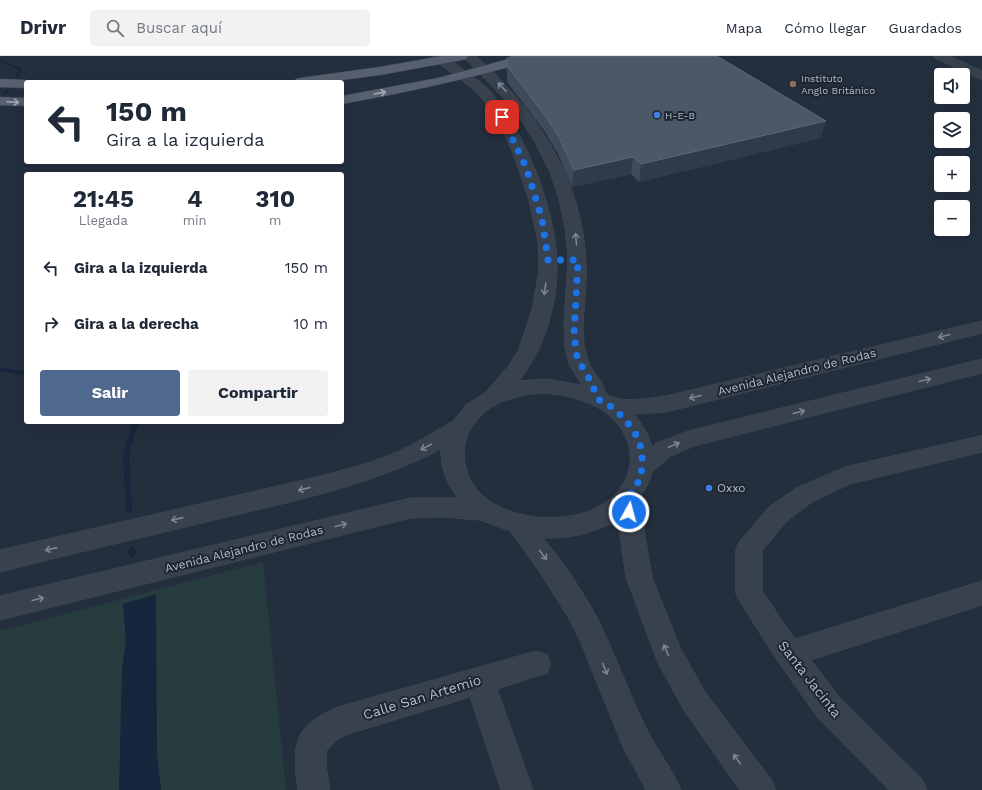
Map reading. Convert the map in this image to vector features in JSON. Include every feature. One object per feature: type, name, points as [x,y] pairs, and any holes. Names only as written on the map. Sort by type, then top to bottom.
[{"type":"main road","points":[[312,80],[440,58],[462,56]]},
{"type":"main road","points":[[344,100],[434,83],[533,56]]},
{"type":"main road","points":[[0,83],[24,84]]},
{"type":"main road","points":[[0,101],[24,102]]},
{"type":"street","points":[[469,56],[486,70],[520,107],[547,149],[566,196],[575,227],[578,260],[574,334],[577,358],[604,402]]},
{"type":"street","points":[[940,56],[982,76]]},
{"type":"street","points":[[962,56],[982,65]]},
{"type":"street","points":[[440,58],[464,76],[489,98],[498,110],[526,167],[542,219],[548,260],[545,292],[538,326],[524,359],[494,397]]},
{"type":"street","points":[[548,260],[578,260]]},
{"type":"street","name":"Avenida Alejandro de Rodas","points":[[604,402],[637,407],[666,404],[982,327]]},
{"type":"street","points":[[642,468],[663,450],[688,439],[982,366]]},
{"type":"street","points":[[545,386],[575,391],[604,402],[622,416],[632,428],[639,440],[642,454],[640,479],[627,499],[610,513],[588,523],[554,529],[519,525],[490,512],[474,500],[462,487],[455,472],[452,456],[454,441],[459,427],[468,415],[480,405],[494,397],[521,388],[545,386]]},
{"type":"street","points":[[0,560],[338,481],[415,454],[442,439],[459,427]]},
{"type":"street","name":"Santa Jacinta","points":[[911,790],[829,708],[789,654],[749,594],[749,548],[784,510],[804,495],[845,476],[982,444]]},
{"type":"street","points":[[627,499],[639,577],[668,654],[696,702],[760,790]]},
{"type":"street","name":"Avenida Alejandro de Rodas","points":[[0,608],[411,508],[428,506],[458,507],[490,512]]},
{"type":"street","points":[[519,525],[551,566],[577,606],[593,639],[625,717],[656,777],[665,790]]},
{"type":"street","points":[[789,654],[982,593]]},
{"type":"street","name":"Calle San Artemio","points":[[314,790],[309,755],[312,741],[322,731],[338,722],[537,664]]},
{"type":"street","points":[[479,680],[517,790]]},
{"type":"green space","points":[[263,562],[286,790],[0,790],[0,631]]},
{"type":"water","points":[[156,594],[157,752],[161,790],[119,790],[122,668],[126,642],[123,604]]},
{"type":"building","name":"H-E-B","points":[[513,56],[717,56],[826,121],[641,164],[633,157],[574,170],[559,137],[545,115],[507,66],[507,58]]},
{"type":"waterway","points":[[0,60],[21,70],[17,77]]},
{"type":"waterway","points":[[5,94],[8,90]]},
{"type":"waterway","points":[[0,369],[24,372]]},
{"type":"waterway","points":[[129,511],[126,454],[135,424]]},
{"type":"waterway","points":[[132,549],[132,555]]},
{"type":"place","name":"Instituto Anglo Británico","points":[[793,84]]},
{"type":"place","name":"H-E-B","points":[[657,115]]},
{"type":"place","name":"Oxxo","points":[[709,488]]},
{"type":"route","points":[[502,117],[526,167],[542,219],[548,260],[578,260],[574,334],[577,358],[590,380],[598,399],[610,406],[622,416],[632,428],[639,440],[642,454],[642,468],[640,479],[627,499],[629,512]]}]
